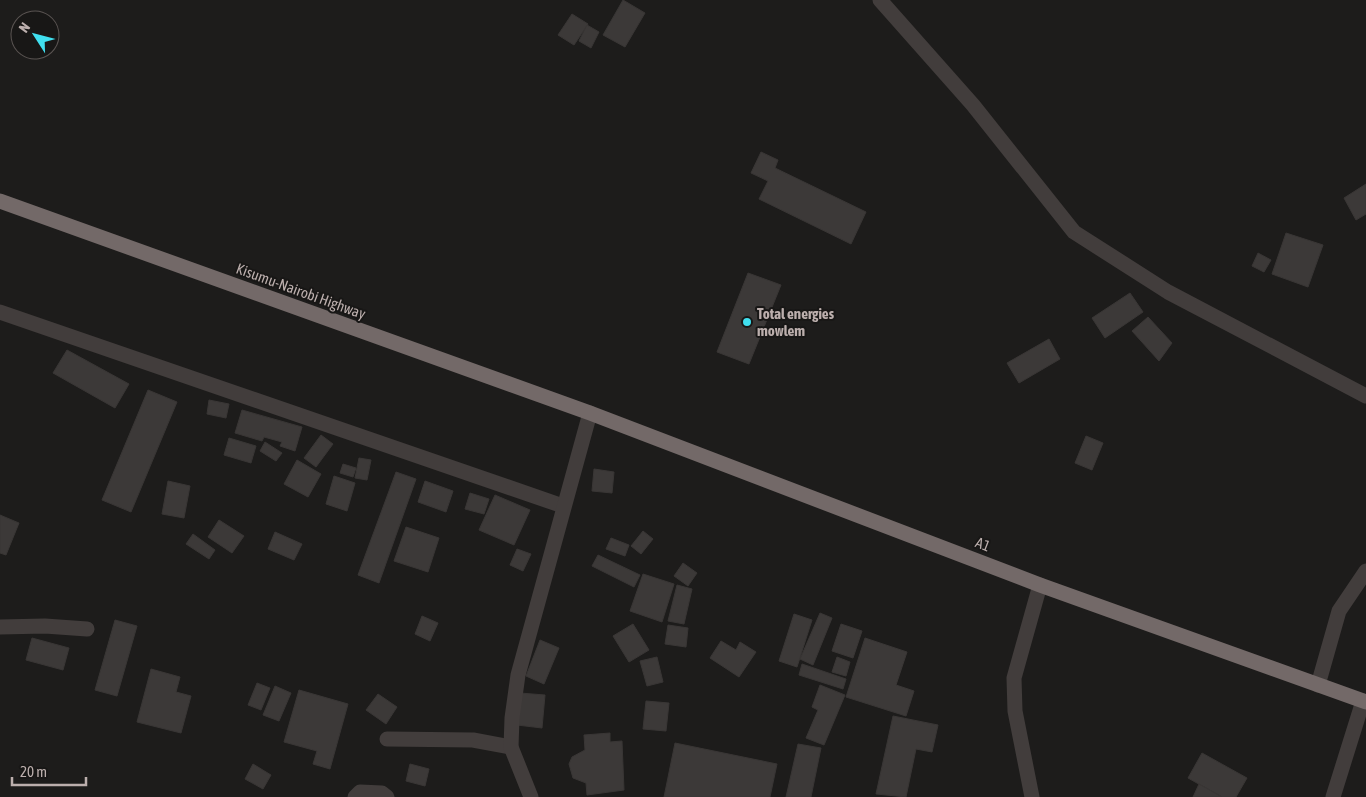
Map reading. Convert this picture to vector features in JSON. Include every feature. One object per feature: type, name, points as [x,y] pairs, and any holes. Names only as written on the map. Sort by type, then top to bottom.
[{"type":"highway","name":"Kisumu-Nairobi Highway","points":[[0,201],[590,413]]},
{"type":"highway","name":"A1","points":[[590,413],[1040,585],[1364,702]]},
{"type":"street","points":[[880,0],[974,105],[1074,232],[1168,292],[1366,396]]},
{"type":"street","points":[[0,312],[563,506]]},
{"type":"street","points":[[531,797],[512,747],[512,718],[518,676],[590,413]]},
{"type":"street","points":[[1318,685],[1339,611],[1366,572]]},
{"type":"street","points":[[1032,797],[1015,711],[1014,678],[1040,585]]},
{"type":"street","points":[[0,627],[45,626],[87,629]]},
{"type":"street","points":[[1333,797],[1364,702]]},
{"type":"street","points":[[387,739],[473,740],[512,747]]},
{"type":"street","points":[[355,797],[360,792],[382,793],[387,797]]},
{"type":"building","points":[[623,0],[645,13],[625,47],[603,35]]},
{"type":"building","points":[[572,14],[588,24],[574,45],[558,35]]},
{"type":"building","points":[[587,25],[599,32],[591,48],[579,41]]},
{"type":"building","points":[[761,152],[778,160],[775,168],[866,212],[851,244],[759,199],[768,181],[751,173]]},
{"type":"building","points":[[1366,184],[1366,214],[1356,220],[1344,198]]},
{"type":"building","points":[[1286,233],[1323,245],[1308,287],[1272,274]]},
{"type":"building","points":[[1258,253],[1271,260],[1264,272],[1252,266]]},
{"type":"building","points":[[748,273],[781,285],[749,364],[717,352]]},
{"type":"building","points":[[1130,293],[1143,312],[1105,338],[1092,318]]},
{"type":"building","points":[[1148,317],[1172,343],[1159,361],[1132,331]]},
{"type":"building","points":[[1049,339],[1060,359],[1019,383],[1007,363]]},
{"type":"building","points":[[67,350],[129,384],[115,408],[53,373]]},
{"type":"building","points":[[148,390],[177,402],[131,512],[102,500]]},
{"type":"building","points":[[209,400],[229,404],[226,418],[207,414]]},
{"type":"building","points":[[242,410],[302,427],[295,451],[280,446],[282,442],[264,437],[262,441],[235,433]]},
{"type":"building","points":[[321,435],[333,444],[316,467],[304,458]]},
{"type":"building","points":[[1086,436],[1103,443],[1092,470],[1075,463]]},
{"type":"building","points":[[229,438],[256,446],[251,463],[224,455]]},
{"type":"building","points":[[265,442],[282,453],[276,461],[260,451]]},
{"type":"building","points":[[359,458],[371,460],[367,480],[355,478]]},
{"type":"building","points":[[297,460],[321,474],[308,497],[284,484]]},
{"type":"building","points":[[343,464],[356,468],[353,477],[340,473]]},
{"type":"building","points":[[594,469],[614,472],[612,493],[592,491]]},
{"type":"building","points":[[396,472],[416,479],[379,583],[358,575]]},
{"type":"building","points":[[334,476],[355,483],[347,511],[326,504]]},
{"type":"building","points":[[168,481],[190,486],[184,518],[162,514]]},
{"type":"building","points":[[425,481],[453,491],[446,512],[418,502]]},
{"type":"building","points":[[470,493],[489,499],[484,514],[465,509]]},
{"type":"building","points":[[495,495],[530,510],[514,545],[479,530]]},
{"type":"building","points":[[0,515],[19,523],[6,555],[0,553]]},
{"type":"building","points":[[219,520],[244,536],[232,553],[208,537]]},
{"type":"building","points":[[406,527],[439,538],[428,572],[394,561]]},
{"type":"building","points":[[643,531],[653,539],[641,554],[631,546]]},
{"type":"building","points":[[275,532],[302,544],[294,560],[268,549]]},
{"type":"building","points":[[193,534],[215,550],[209,559],[186,544]]},
{"type":"building","points":[[611,538],[629,545],[625,556],[606,549]]},
{"type":"building","points":[[517,549],[531,554],[523,571],[510,565]]},
{"type":"building","points":[[598,555],[640,575],[634,587],[592,566]]},
{"type":"building","points":[[683,563],[697,573],[688,586],[674,576]]},
{"type":"building","points":[[643,574],[674,584],[662,622],[630,611]]},
{"type":"building","points":[[677,585],[692,589],[684,624],[668,621]]},
{"type":"building","points":[[820,613],[832,618],[813,665],[800,659]]},
{"type":"building","points":[[794,614],[812,620],[797,667],[779,661]]},
{"type":"building","points":[[422,616],[438,623],[430,641],[415,634]]},
{"type":"building","points":[[115,620],[137,626],[117,696],[95,690]]},
{"type":"building","points":[[633,624],[649,650],[629,662],[613,636]]},
{"type":"building","points":[[841,624],[862,631],[853,658],[832,651]]},
{"type":"building","points":[[668,625],[688,628],[686,647],[665,644]]},
{"type":"building","points":[[32,638],[69,648],[63,670],[26,660]]},
{"type":"building","points":[[865,638],[907,652],[896,685],[914,691],[906,716],[846,697]]},
{"type":"building","points":[[540,640],[559,648],[544,684],[526,676]]},
{"type":"building","points":[[721,641],[736,650],[740,642],[756,652],[739,677],[710,658]]},
{"type":"building","points":[[657,657],[663,682],[647,686],[640,661]]},
{"type":"building","points":[[837,657],[850,662],[846,676],[832,672]]},
{"type":"building","points":[[802,664],[846,679],[843,689],[799,675]]},
{"type":"building","points":[[151,669],[180,677],[176,692],[191,696],[181,733],[137,722]]},
{"type":"building","points":[[257,683],[270,688],[261,710],[248,705]]},
{"type":"building","points":[[820,685],[845,695],[824,745],[806,738],[818,710],[812,707]]},
{"type":"building","points":[[275,686],[291,693],[279,721],[263,715]]},
{"type":"building","points":[[299,690],[348,704],[330,769],[313,764],[317,751],[284,742]]},
{"type":"building","points":[[520,693],[545,695],[542,728],[517,725]]},
{"type":"building","points":[[378,694],[397,707],[386,724],[366,710]]},
{"type":"building","points":[[646,701],[669,703],[666,731],[643,729]]},
{"type":"building","points":[[893,716],[938,725],[932,752],[916,749],[906,797],[876,794]]},
{"type":"building","points":[[610,733],[610,742],[622,741],[624,790],[587,795],[586,783],[573,778],[569,764],[572,757],[585,750],[584,735]]},
{"type":"building","points":[[675,743],[777,764],[770,797],[664,797]]},
{"type":"building","points":[[798,744],[821,748],[811,797],[786,797]]},
{"type":"building","points":[[1202,753],[1247,778],[1236,797],[1222,797],[1188,778]]},
{"type":"building","points":[[253,764],[271,775],[263,789],[245,779]]},
{"type":"building","points":[[410,764],[429,769],[425,786],[406,781]]},
{"type":"building","points":[[1199,784],[1222,797],[1193,797]]},
{"type":"place","name":"Total energies mowlem","points":[[747,322]]}]
